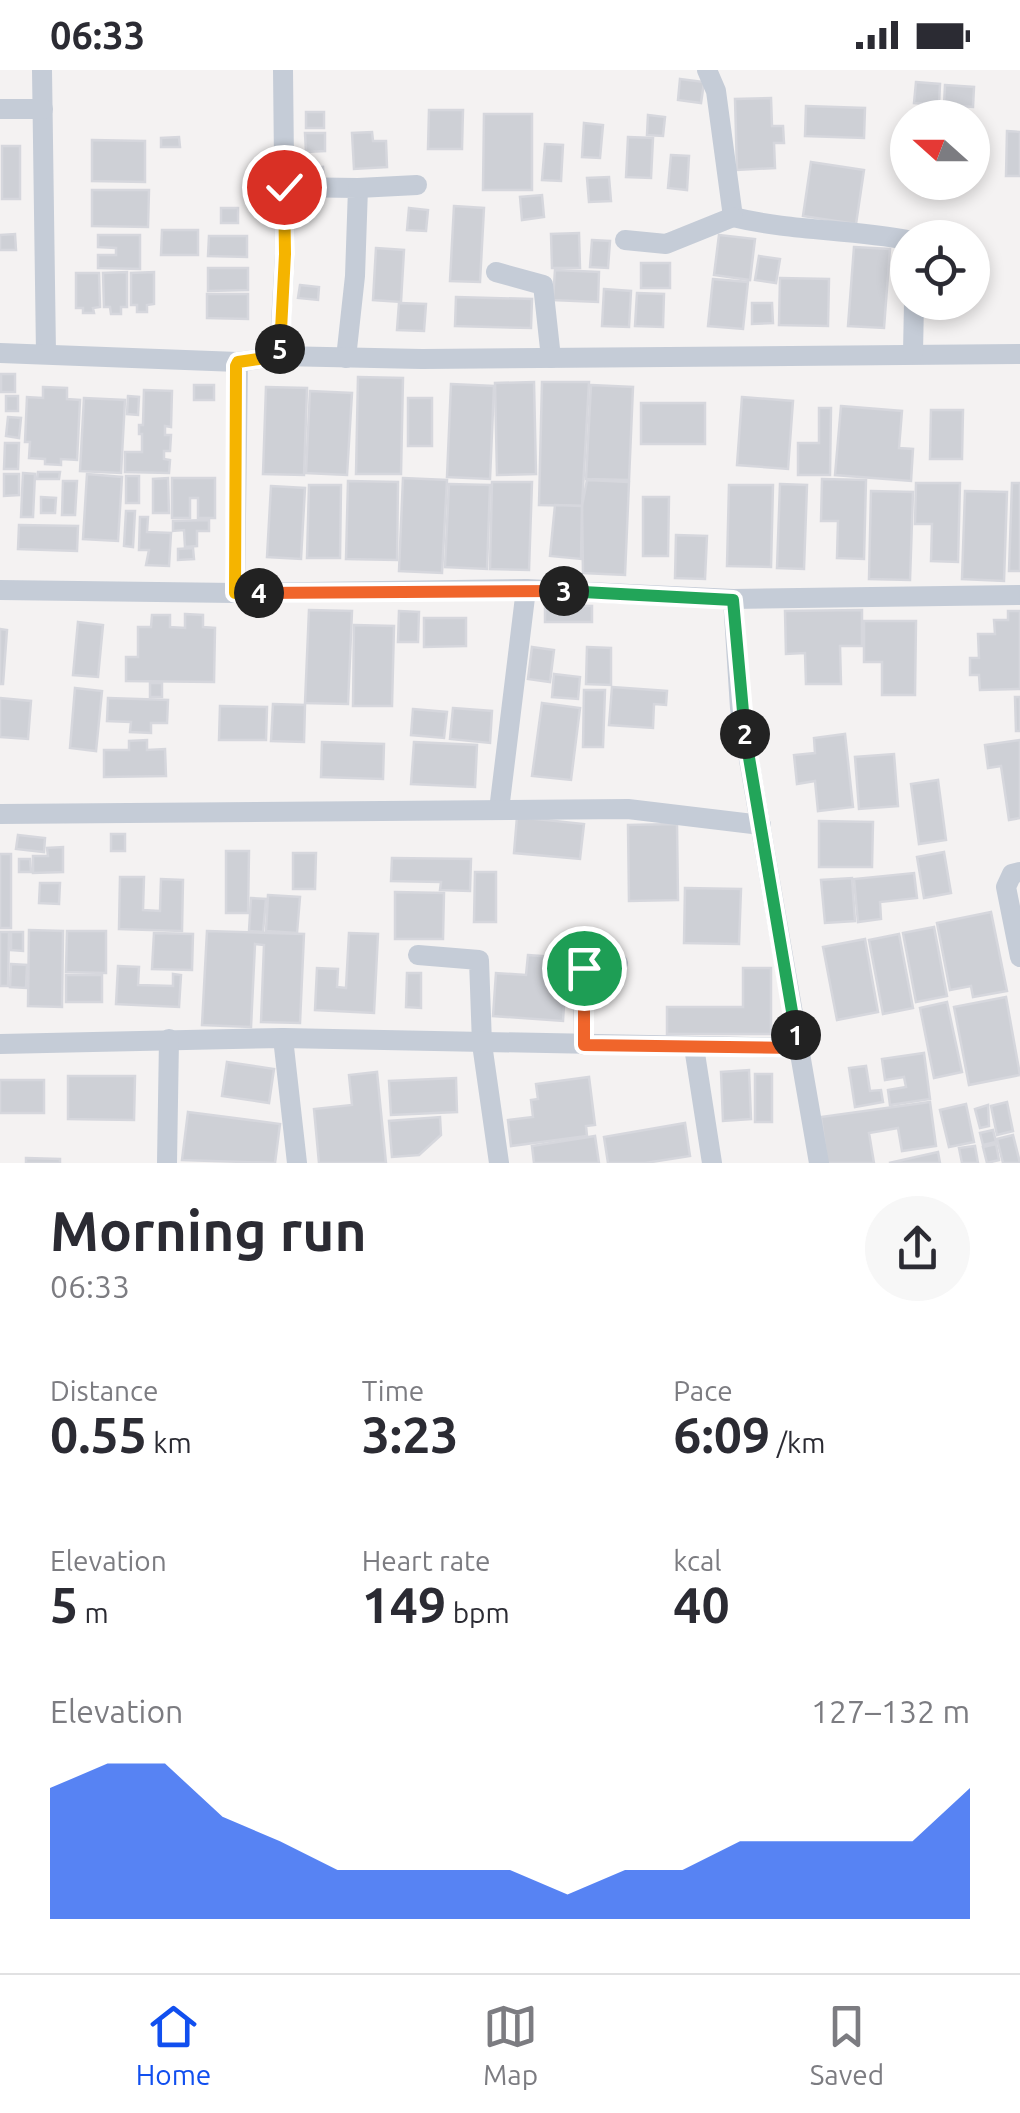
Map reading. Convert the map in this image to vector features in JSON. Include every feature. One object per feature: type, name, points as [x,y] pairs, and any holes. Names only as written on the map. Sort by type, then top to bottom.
[{"type":"street","points":[[42,70],[46,354]]},
{"type":"street","points":[[280,356],[285,254],[283,70]]},
{"type":"street","points":[[707,70],[716,91],[733,218]]},
{"type":"street","points":[[0,109],[43,110]]},
{"type":"street","points":[[284,187],[417,185]]},
{"type":"street","points":[[346,358],[355,276],[358,188]]},
{"type":"street","points":[[625,240],[666,244],[733,218],[890,236]]},
{"type":"street","points":[[496,272],[543,285],[551,358]]},
{"type":"street","points":[[913,353],[914,320]]},
{"type":"street","points":[[0,353],[238,362],[280,356],[1020,354]]},
{"type":"street","points":[[235,593],[238,362]]},
{"type":"street","points":[[498,810],[526,589]]},
{"type":"street","points":[[0,590],[235,593],[526,589],[733,600],[1020,595]]},
{"type":"street","points":[[733,600],[740,708],[819,1163]]},
{"type":"street","points":[[0,814],[628,809],[761,825]]},
{"type":"street","points":[[1020,872],[1012,874],[1006,887],[1020,957]]},
{"type":"street","points":[[418,955],[479,960],[482,1044],[500,1163]]},
{"type":"street","points":[[584,1045],[584,968],[618,963]]},
{"type":"street","points":[[167,1163],[169,1038]]},
{"type":"street","points":[[0,1044],[283,1038],[798,1048]]},
{"type":"street","points":[[283,1038],[297,1163]]},
{"type":"street","points":[[694,1047],[712,1163]]},
{"type":"building","points":[[680,79],[704,82],[701,103],[678,100]]},
{"type":"building","points":[[916,82],[940,84],[939,100],[914,100]]},
{"type":"building","points":[[945,85],[974,87],[973,100],[944,100]]},
{"type":"building","points":[[771,98],[772,126],[783,126],[784,143],[774,143],[775,168],[737,170],[735,99]]},
{"type":"building","points":[[806,106],[865,108],[864,138],[805,136]]},
{"type":"building","points":[[429,110],[463,110],[462,149],[428,149]]},
{"type":"building","points":[[306,112],[324,112],[324,128],[306,128]]},
{"type":"building","points":[[484,114],[532,114],[532,190],[483,190]]},
{"type":"building","points":[[648,115],[665,117],[663,136],[647,135]]},
{"type":"building","points":[[584,123],[603,125],[600,158],[582,157]]},
{"type":"building","points":[[1007,131],[1020,132],[1020,176],[1006,176]]},
{"type":"building","points":[[372,132],[373,141],[386,141],[387,167],[354,169],[352,133]]},
{"type":"building","points":[[305,133],[325,133],[325,151],[306,152]]},
{"type":"building","points":[[179,137],[180,147],[161,147],[161,138]]},
{"type":"building","points":[[628,137],[653,138],[651,178],[626,177]]},
{"type":"building","points":[[92,140],[145,141],[145,182],[92,181]]},
{"type":"building","points":[[545,144],[563,145],[561,181],[542,180]]},
{"type":"building","points":[[2,146],[20,146],[20,199],[2,199]]},
{"type":"building","points":[[671,155],[689,156],[687,190],[668,188]]},
{"type":"building","points":[[811,162],[864,170],[856,224],[803,216]]},
{"type":"building","points":[[323,167],[324,179],[306,180],[305,169]]},
{"type":"building","points":[[609,177],[611,201],[589,202],[587,178]]},
{"type":"building","points":[[92,190],[149,190],[148,227],[92,226]]},
{"type":"building","points":[[542,195],[544,217],[522,220],[520,197]]},
{"type":"building","points":[[454,206],[484,208],[480,282],[450,281]]},
{"type":"building","points":[[221,208],[238,208],[238,223],[221,223]]},
{"type":"building","points":[[409,208],[428,210],[426,231],[407,230]]},
{"type":"building","points":[[162,230],[198,230],[198,255],[161,255]]},
{"type":"building","points":[[579,233],[580,268],[552,268],[551,234]]},
{"type":"building","points":[[15,234],[16,250],[0,250],[0,235]]},
{"type":"building","points":[[98,235],[140,235],[140,269],[98,268],[98,255],[116,255],[116,248],[98,247]]},
{"type":"building","points":[[719,235],[755,239],[750,280],[714,275]]},
{"type":"building","points":[[209,236],[247,236],[247,257],[208,256]]},
{"type":"building","points":[[592,240],[610,241],[608,268],[590,267]]},
{"type":"building","points":[[854,247],[890,249],[884,328],[848,326]]},
{"type":"building","points":[[376,248],[404,250],[401,302],[373,300]]},
{"type":"building","points":[[759,256],[780,259],[776,283],[755,280]]},
{"type":"building","points":[[641,263],[670,263],[670,288],[641,288]]},
{"type":"building","points":[[208,268],[248,268],[248,290],[208,291]]},
{"type":"building","points":[[555,270],[599,272],[598,302],[553,300]]},
{"type":"building","points":[[127,272],[127,307],[121,307],[121,314],[111,314],[110,307],[104,307],[103,273]]},
{"type":"building","points":[[154,272],[154,304],[147,305],[147,312],[137,312],[137,305],[131,305],[131,273]]},
{"type":"building","points":[[76,273],[99,273],[100,307],[93,308],[94,313],[76,308]]},
{"type":"building","points":[[780,278],[829,279],[828,326],[779,325]]},
{"type":"building","points":[[713,279],[748,282],[743,329],[708,326]]},
{"type":"building","points":[[300,285],[319,287],[318,300],[298,298]]},
{"type":"building","points":[[604,289],[631,291],[629,327],[602,326]]},
{"type":"building","points":[[637,293],[664,294],[663,327],[635,326]]},
{"type":"building","points":[[207,294],[248,294],[248,319],[207,318]]},
{"type":"building","points":[[456,297],[532,299],[531,328],[455,326]]},
{"type":"building","points":[[399,303],[426,304],[424,331],[397,330]]},
{"type":"building","points":[[752,303],[772,303],[773,323],[752,324]]},
{"type":"building","points":[[1,374],[15,374],[15,392],[1,392]]},
{"type":"building","points":[[358,377],[403,378],[401,474],[356,474]]},
{"type":"building","points":[[534,382],[536,474],[497,475],[495,383]]},
{"type":"building","points":[[542,382],[589,382],[582,506],[539,505]]},
{"type":"building","points":[[451,384],[494,386],[490,479],[447,477]]},
{"type":"building","points":[[194,385],[214,385],[214,400],[194,400]]},
{"type":"building","points":[[591,385],[633,387],[629,480],[586,479]]},
{"type":"building","points":[[43,387],[67,388],[67,399],[80,400],[77,460],[61,459],[61,465],[29,458],[30,442],[25,442],[27,397],[43,398]]},
{"type":"building","points":[[266,387],[307,388],[304,475],[263,474]]},
{"type":"building","points":[[144,390],[172,391],[171,427],[165,426],[165,435],[171,435],[170,451],[164,451],[164,459],[170,460],[169,473],[125,472],[125,452],[142,452],[139,425],[143,425]]},
{"type":"building","points":[[310,391],[352,393],[347,475],[306,473]]},
{"type":"building","points":[[6,396],[18,396],[18,411],[6,411]]},
{"type":"building","points":[[128,396],[139,397],[138,415],[127,414]]},
{"type":"building","points":[[742,397],[793,401],[788,469],[737,465]]},
{"type":"building","points":[[84,398],[125,400],[121,473],[80,471]]},
{"type":"building","points":[[408,398],[432,398],[432,446],[408,446]]},
{"type":"building","points":[[641,403],[705,403],[705,444],[641,444]]},
{"type":"building","points":[[841,406],[902,411],[899,448],[913,449],[911,481],[835,475]]},
{"type":"building","points":[[819,408],[831,408],[830,475],[798,475],[798,443],[819,443]]},
{"type":"building","points":[[931,410],[963,410],[962,459],[930,459]]},
{"type":"building","points":[[8,417],[21,418],[19,438],[6,436]]},
{"type":"building","points":[[5,443],[19,443],[18,469],[4,469]]},
{"type":"building","points":[[38,472],[60,472],[59,479],[37,479]]},
{"type":"building","points":[[23,473],[35,474],[33,517],[21,517]]},
{"type":"building","points":[[4,474],[19,474],[19,495],[4,496]]},
{"type":"building","points":[[87,474],[122,477],[118,541],[83,539]]},
{"type":"building","points":[[126,476],[139,476],[139,503],[126,503]]},
{"type":"building","points":[[168,478],[169,513],[153,513],[153,479]]},
{"type":"building","points":[[172,478],[215,478],[215,518],[198,518],[198,498],[190,498],[190,518],[172,518]]},
{"type":"building","points":[[403,478],[447,480],[442,573],[399,571]]},
{"type":"building","points":[[822,479],[866,480],[864,559],[837,558],[838,521],[821,521]]},
{"type":"building","points":[[587,480],[629,482],[625,575],[583,573],[582,506]]},
{"type":"building","points":[[63,481],[77,481],[75,515],[62,515]]},
{"type":"building","points":[[348,481],[398,482],[397,560],[346,559]]},
{"type":"building","points":[[492,482],[532,482],[529,570],[490,569]]},
{"type":"building","points":[[916,483],[960,483],[958,562],[931,561],[932,524],[915,524]]},
{"type":"building","points":[[1012,483],[1020,483],[1020,571],[1009,571]]},
{"type":"building","points":[[449,484],[490,485],[487,569],[445,567]]},
{"type":"building","points":[[780,484],[807,485],[804,569],[777,568]]},
{"type":"building","points":[[309,485],[341,485],[340,558],[307,558]]},
{"type":"building","points":[[729,485],[773,485],[771,567],[727,566]]},
{"type":"building","points":[[271,486],[305,488],[301,559],[267,557]]},
{"type":"building","points":[[871,491],[913,492],[910,580],[869,579]]},
{"type":"building","points":[[965,491],[1007,492],[1004,581],[962,579]]},
{"type":"building","points":[[41,497],[56,498],[55,513],[41,513]]},
{"type":"building","points":[[643,497],[669,497],[668,556],[643,556]]},
{"type":"building","points":[[555,505],[582,506],[581,559],[550,556]]},
{"type":"building","points":[[126,511],[135,511],[133,547],[124,546]]},
{"type":"building","points":[[140,517],[148,517],[147,532],[171,533],[169,566],[146,565],[149,550],[139,550]]},
{"type":"building","points":[[209,520],[209,531],[197,531],[197,546],[185,547],[184,530],[173,531],[173,521]]},
{"type":"building","points":[[19,525],[78,526],[77,551],[18,549]]},
{"type":"building","points":[[676,535],[707,536],[705,579],[675,578]]},
{"type":"building","points":[[193,548],[194,559],[178,560],[178,549]]},
{"type":"building","points":[[545,605],[592,606],[592,622],[545,622]]},
{"type":"building","points":[[309,610],[352,611],[348,704],[305,703]]},
{"type":"building","points":[[862,610],[862,646],[840,646],[841,684],[806,684],[805,653],[786,654],[785,611]]},
{"type":"building","points":[[399,611],[419,612],[418,642],[398,642]]},
{"type":"building","points":[[1008,611],[1020,611],[1020,689],[980,690],[979,675],[970,675],[970,658],[979,658],[978,634],[995,634],[994,620],[1008,620]]},
{"type":"building","points":[[185,614],[203,615],[203,627],[215,628],[214,682],[126,681],[126,657],[138,657],[138,627],[151,627],[152,615],[170,615],[170,627],[185,628]]},
{"type":"building","points":[[424,618],[466,618],[466,646],[424,647]]},
{"type":"building","points":[[864,621],[916,621],[915,695],[882,695],[882,662],[864,662]]},
{"type":"building","points":[[78,622],[103,625],[98,677],[73,675]]},
{"type":"building","points":[[354,625],[394,626],[392,706],[353,706]]},
{"type":"building","points":[[0,629],[7,630],[3,684],[0,684]]},
{"type":"building","points":[[532,647],[554,650],[550,682],[528,679]]},
{"type":"building","points":[[587,647],[611,648],[611,685],[586,684]]},
{"type":"building","points":[[554,674],[580,677],[578,699],[552,697]]},
{"type":"building","points":[[150,683],[162,683],[162,697],[150,697]]},
{"type":"building","points":[[612,687],[667,691],[666,705],[654,704],[653,728],[609,725]]},
{"type":"building","points":[[75,688],[102,691],[96,751],[70,748]]},
{"type":"building","points":[[584,690],[605,690],[603,747],[583,747]]},
{"type":"building","points":[[1015,697],[1020,697],[1020,731],[1016,731]]},
{"type":"building","points":[[0,698],[31,701],[28,739],[0,737]]},
{"type":"building","points":[[108,698],[168,700],[167,723],[151,723],[151,733],[130,732],[131,722],[107,721]]},
{"type":"building","points":[[542,703],[580,708],[571,780],[532,776]]},
{"type":"building","points":[[273,704],[305,705],[304,742],[271,741]]},
{"type":"building","points":[[220,706],[267,707],[266,740],[219,740]]},
{"type":"building","points":[[453,708],[492,711],[490,743],[450,739]]},
{"type":"building","points":[[413,709],[447,712],[444,738],[411,735]]},
{"type":"building","points":[[845,734],[853,807],[818,811],[815,781],[797,784],[794,755],[815,753],[814,738]]},
{"type":"building","points":[[147,740],[147,750],[165,749],[166,776],[104,777],[104,750],[129,750],[129,741]]},
{"type":"building","points":[[1020,740],[1020,818],[1009,820],[1001,766],[988,768],[985,745]]},
{"type":"building","points":[[322,742],[384,744],[383,779],[321,777]]},
{"type":"building","points":[[414,742],[477,745],[475,787],[411,784]]},
{"type":"building","points":[[894,754],[898,806],[859,809],[855,757]]},
{"type":"building","points":[[938,780],[946,840],[919,844],[911,784]]},
{"type":"building","points":[[517,817],[584,824],[580,859],[514,853]]},
{"type":"building","points":[[819,821],[873,822],[872,867],[819,867]]},
{"type":"building","points":[[677,824],[678,900],[629,901],[628,825]]},
{"type":"building","points":[[111,834],[125,834],[125,851],[111,851]]},
{"type":"building","points":[[18,835],[45,838],[44,852],[16,849]]},
{"type":"building","points":[[63,847],[63,872],[33,873],[33,856],[48,856],[47,848]]},
{"type":"building","points":[[226,851],[249,851],[248,913],[226,913]]},
{"type":"building","points":[[944,852],[951,893],[924,898],[917,857]]},
{"type":"building","points":[[293,853],[316,853],[315,889],[293,889]]},
{"type":"building","points":[[0,854],[11,854],[11,928],[0,928]]},
{"type":"building","points":[[392,858],[471,859],[470,891],[440,890],[441,882],[391,881]]},
{"type":"building","points":[[19,859],[30,859],[31,872],[19,872]]},
{"type":"building","points":[[475,872],[496,872],[496,922],[474,922]]},
{"type":"building","points":[[914,873],[917,898],[880,902],[881,919],[858,922],[854,879]]},
{"type":"building","points":[[120,877],[144,877],[143,910],[160,911],[161,879],[183,880],[182,931],[119,929]]},
{"type":"building","points":[[852,878],[855,921],[825,923],[821,880]]},
{"type":"building","points":[[40,883],[60,883],[59,904],[39,903]]},
{"type":"building","points":[[685,888],[741,889],[739,944],[684,943]]},
{"type":"building","points":[[395,892],[444,893],[443,939],[395,939]]},
{"type":"building","points":[[268,895],[300,897],[297,933],[266,931]]},
{"type":"building","points":[[251,898],[266,899],[263,932],[249,931]]},
{"type":"building","points":[[991,912],[1007,991],[973,997],[971,986],[950,990],[937,923]]},
{"type":"building","points":[[934,927],[947,996],[916,1002],[903,933]]},
{"type":"building","points":[[29,930],[63,931],[62,1007],[28,1006]]},
{"type":"building","points":[[67,931],[106,931],[106,973],[66,972]]},
{"type":"building","points":[[207,931],[304,934],[300,1023],[261,1022],[264,945],[255,944],[251,1027],[202,1025]]},
{"type":"building","points":[[0,932],[9,932],[8,986],[0,986]]},
{"type":"building","points":[[11,932],[23,932],[23,951],[11,950]]},
{"type":"building","points":[[154,933],[193,934],[192,970],[152,969]]},
{"type":"building","points":[[349,933],[378,934],[374,1013],[315,1010],[317,968],[338,969],[337,987],[346,988]]},
{"type":"building","points":[[899,934],[913,1008],[883,1014],[869,940]]},
{"type":"building","points":[[865,939],[878,1012],[837,1020],[823,947]]},
{"type":"building","points":[[528,955],[567,958],[563,1021],[493,1016],[496,973],[526,975]]},
{"type":"building","points":[[11,964],[27,965],[26,988],[10,987]]},
{"type":"building","points":[[118,966],[139,967],[138,985],[173,986],[173,974],[181,975],[179,1007],[116,1004]]},
{"type":"building","points":[[743,968],[771,968],[771,1034],[667,1034],[667,1007],[743,1007]]},
{"type":"building","points":[[407,973],[421,973],[421,1008],[406,1007]]},
{"type":"building","points":[[66,975],[102,975],[102,1002],[66,1002]]},
{"type":"building","points":[[1006,997],[1020,1075],[969,1085],[954,1007]]},
{"type":"building","points":[[947,1002],[962,1072],[934,1078],[920,1008]]},
{"type":"building","points":[[924,1053],[930,1099],[890,1105],[888,1090],[906,1087],[904,1077],[885,1080],[882,1059]]},
{"type":"building","points":[[227,1062],[274,1069],[269,1103],[222,1096]]},
{"type":"building","points":[[866,1066],[870,1091],[881,1090],[883,1102],[855,1107],[849,1068]]},
{"type":"building","points":[[749,1070],[751,1119],[723,1121],[721,1072]]},
{"type":"building","points":[[377,1072],[386,1163],[319,1163],[314,1109],[352,1105],[349,1075]]},
{"type":"building","points":[[755,1074],[772,1074],[772,1122],[755,1122]]},
{"type":"building","points":[[68,1076],[135,1076],[134,1120],[68,1119]]},
{"type":"building","points":[[589,1077],[595,1125],[586,1126],[587,1136],[511,1146],[508,1120],[533,1117],[531,1100],[538,1099],[536,1084]]},
{"type":"building","points":[[456,1078],[457,1112],[391,1115],[389,1081]]},
{"type":"building","points":[[0,1080],[44,1080],[44,1113],[0,1113]]},
{"type":"building","points":[[930,1102],[936,1146],[902,1151],[898,1128],[869,1133],[874,1163],[827,1163],[821,1117]]},
{"type":"building","points":[[1007,1102],[1013,1131],[997,1135],[991,1106]]},
{"type":"building","points":[[966,1104],[974,1142],[949,1147],[940,1110]]},
{"type":"building","points":[[988,1105],[989,1126],[980,1128],[975,1109]]},
{"type":"building","points":[[188,1112],[280,1124],[275,1163],[182,1160]]},
{"type":"building","points":[[440,1117],[441,1135],[419,1155],[392,1157],[389,1121]]},
{"type":"building","points":[[685,1123],[690,1156],[645,1163],[608,1163],[604,1137]]},
{"type":"building","points":[[993,1130],[996,1142],[983,1145],[980,1133]]},
{"type":"building","points":[[1013,1135],[1020,1163],[1003,1163],[997,1139]]},
{"type":"building","points":[[595,1136],[599,1163],[534,1163],[532,1146]]},
{"type":"building","points":[[996,1144],[999,1160],[987,1163],[983,1147]]},
{"type":"building","points":[[975,1146],[978,1163],[962,1163],[959,1148]]},
{"type":"building","points":[[938,1152],[940,1163],[889,1163]]},
{"type":"building","points":[[26,1158],[60,1159],[60,1163],[26,1163]]},
{"type":"route","points":[[284,187],[280,356],[238,362],[236,366],[235,593],[526,589],[733,600],[740,708],[798,1048],[584,1045],[584,968]]}]
